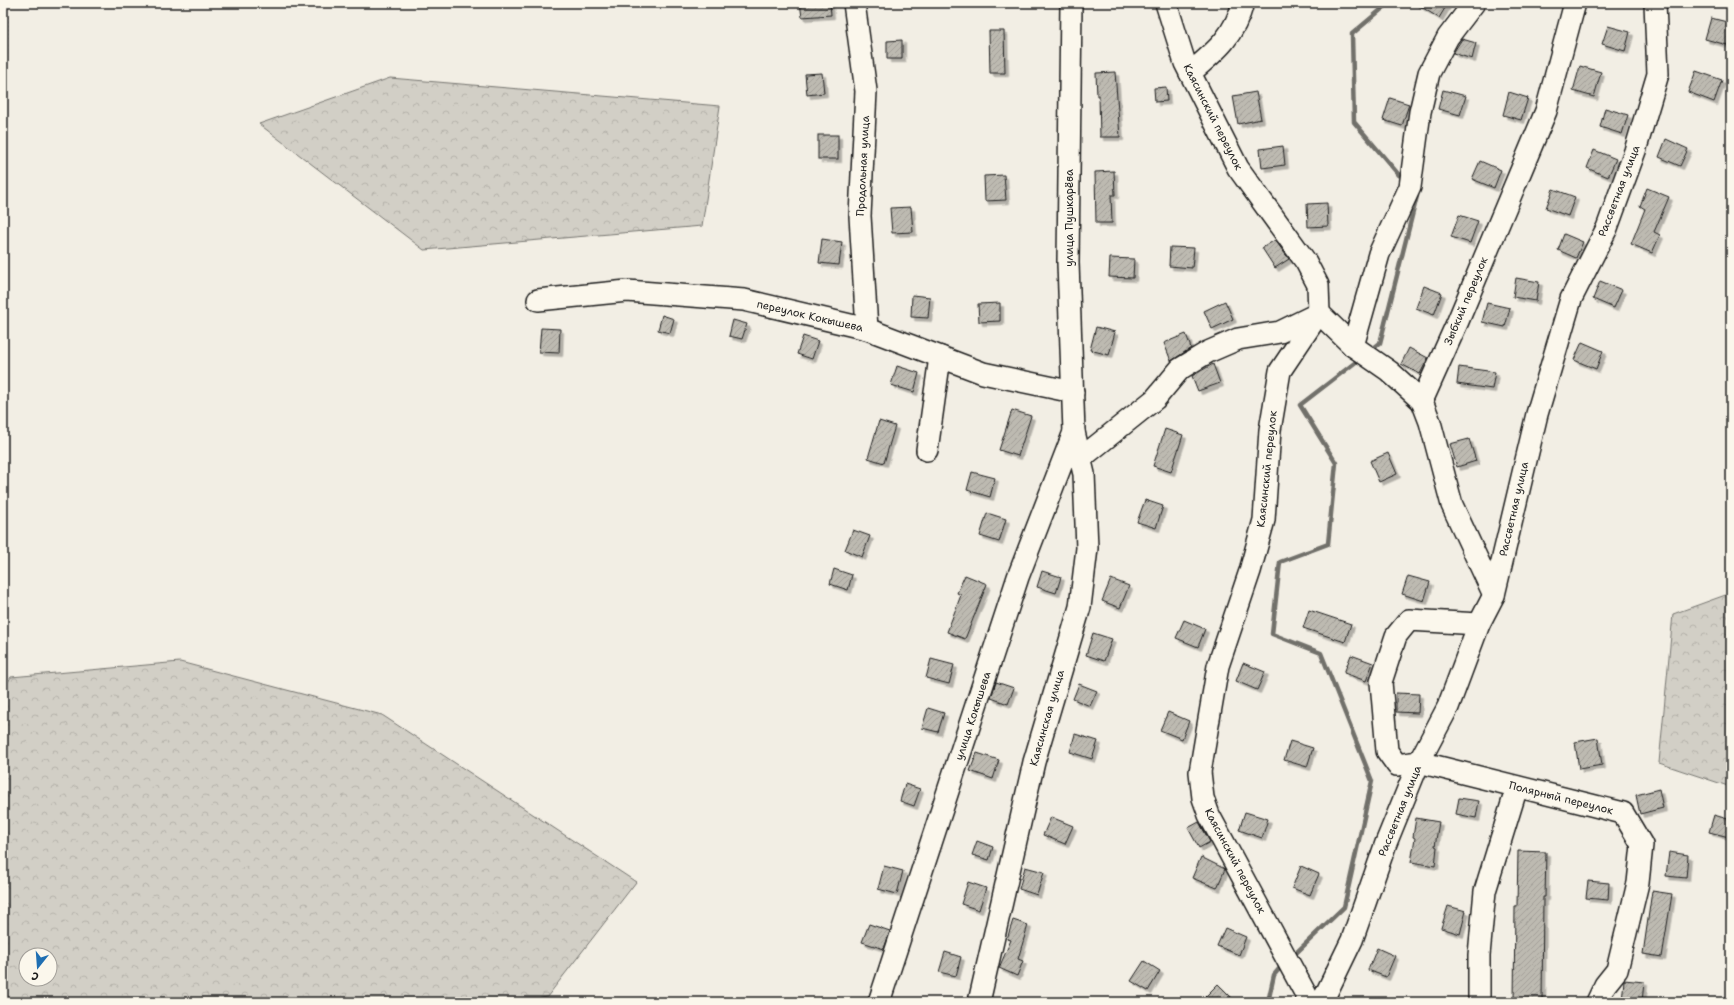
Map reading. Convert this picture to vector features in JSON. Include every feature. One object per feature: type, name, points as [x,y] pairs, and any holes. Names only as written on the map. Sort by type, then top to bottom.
[{"type":"street","name":"Продольная улица","points":[[854,3],[866,91],[860,216],[867,329]]},
{"type":"street","name":"улица Пушкарёва","points":[[1071,3],[1068,263],[1074,432]]},
{"type":"street","name":"Каясинский переулок","points":[[1166,3],[1185,62],[1238,168],[1306,262],[1318,285],[1319,313],[1280,371],[1270,430],[1264,520],[1250,571],[1218,666],[1200,772],[1203,798],[1209,815],[1310,1002]]},
{"type":"street","points":[[1190,73],[1221,47],[1239,18],[1243,3]]},
{"type":"street","points":[[1361,352],[1379,254],[1410,187],[1420,112],[1429,74],[1448,37],[1474,3]]},
{"type":"street","name":"Зыбкий переулок","points":[[1422,400],[1461,314],[1546,111],[1575,3]]},
{"type":"street","name":"Рассветная улица","points":[[1322,1002],[1352,940],[1386,843],[1419,762],[1448,707],[1479,624],[1494,596],[1537,414],[1571,299],[1607,228],[1635,151],[1658,74],[1655,3]]},
{"type":"street","name":"переулок Кокышева","points":[[538,300],[627,291],[744,300],[867,329],[983,374],[1073,392]]},
{"type":"street","points":[[1080,460],[1155,398],[1180,369],[1208,352],[1238,339],[1280,332],[1319,313],[1361,352],[1389,371],[1422,400],[1430,422],[1452,505],[1494,596]]},
{"type":"street","points":[[927,450],[940,357]]},
{"type":"street","name":"Каясинская улица","points":[[979,1002],[1034,762],[1080,607],[1087,548],[1084,474],[1074,432]]},
{"type":"street","name":"улица Кокышева","points":[[879,1002],[1018,577],[1074,432]]},
{"type":"street","points":[[1419,762],[1397,765],[1387,751],[1381,682],[1396,636],[1409,620],[1479,624]]},
{"type":"street","name":"Полярный переулок","points":[[1419,762],[1623,813],[1642,845],[1638,883],[1617,970],[1605,986],[1597,1002]]},
{"type":"street","points":[[1478,1002],[1485,891],[1517,787]]},
{"type":"path","points":[[3,206],[7,3]]},
{"type":"green space","points":[[390,78],[720,106],[702,226],[424,250],[259,124]]},
{"type":"green space","points":[[1731,593],[1731,787],[1659,763],[1673,614]]},
{"type":"green space","points":[[180,662],[382,715],[636,882],[547,997],[518,1002],[3,1002],[3,690],[11,677]]},
{"type":"building","points":[[800,3],[830,3],[831,15],[802,17]]},
{"type":"building","points":[[1415,3],[1448,3],[1439,18]]},
{"type":"building","points":[[1711,18],[1731,23],[1731,46],[1705,39]]},
{"type":"building","points":[[1608,26],[1630,32],[1625,51],[1602,44]]},
{"type":"building","points":[[989,31],[1004,31],[1005,73],[990,73]]},
{"type":"building","points":[[1462,39],[1476,43],[1472,59],[1453,53]]},
{"type":"building","points":[[902,40],[902,59],[887,59],[887,41]]},
{"type":"building","points":[[1580,66],[1601,72],[1594,97],[1573,91]]},
{"type":"building","points":[[1696,71],[1722,80],[1714,102],[1688,92]]},
{"type":"building","points":[[1115,72],[1120,137],[1100,137],[1099,96],[1097,96],[1096,73]]},
{"type":"building","points":[[822,73],[824,93],[807,95],[805,74]]},
{"type":"building","points":[[1166,87],[1167,101],[1155,102],[1154,88]]},
{"type":"building","points":[[1443,90],[1466,96],[1460,115],[1438,109]]},
{"type":"building","points":[[1256,92],[1261,119],[1238,124],[1233,96]]},
{"type":"building","points":[[1509,92],[1528,98],[1521,120],[1503,115]]},
{"type":"building","points":[[1390,98],[1409,104],[1402,126],[1383,120]]},
{"type":"building","points":[[1605,108],[1628,115],[1622,134],[1600,127]]},
{"type":"building","points":[[818,135],[838,135],[838,159],[818,159]]},
{"type":"building","points":[[1666,139],[1688,149],[1680,166],[1659,157]]},
{"type":"building","points":[[1283,146],[1285,165],[1262,168],[1260,149]]},
{"type":"building","points":[[1594,150],[1616,159],[1608,177],[1587,168]]},
{"type":"building","points":[[1480,161],[1501,170],[1494,188],[1472,179]]},
{"type":"building","points":[[1114,171],[1115,195],[1111,195],[1112,223],[1096,223],[1095,172]]},
{"type":"building","points":[[1004,175],[1006,200],[985,201],[984,176]]},
{"type":"building","points":[[1647,188],[1669,197],[1654,232],[1660,235],[1652,253],[1631,244],[1645,209],[1640,206]]},
{"type":"building","points":[[1553,189],[1575,197],[1568,216],[1546,208]]},
{"type":"building","points":[[1327,203],[1328,226],[1308,227],[1307,204]]},
{"type":"building","points":[[911,207],[913,232],[892,233],[890,208]]},
{"type":"building","points":[[1459,215],[1478,221],[1470,243],[1451,237]]},
{"type":"building","points":[[1564,234],[1583,242],[1576,258],[1558,250]]},
{"type":"building","points":[[822,239],[842,242],[839,265],[819,263]]},
{"type":"building","points":[[1275,240],[1289,259],[1275,268],[1262,248]]},
{"type":"building","points":[[1170,247],[1194,248],[1192,268],[1169,266]]},
{"type":"building","points":[[1110,258],[1134,259],[1133,278],[1109,277]]},
{"type":"building","points":[[1516,278],[1539,282],[1536,301],[1513,297]]},
{"type":"building","points":[[1600,281],[1622,290],[1614,308],[1593,299]]},
{"type":"building","points":[[1424,286],[1442,293],[1434,315],[1416,308]]},
{"type":"building","points":[[912,295],[930,297],[928,318],[911,317]]},
{"type":"building","points":[[1225,301],[1233,319],[1212,329],[1204,311]]},
{"type":"building","points":[[1000,303],[1000,321],[979,322],[978,304]]},
{"type":"building","points":[[1487,303],[1510,308],[1505,327],[1482,322]]},
{"type":"building","points":[[662,315],[674,319],[670,333],[658,330]]},
{"type":"building","points":[[733,320],[747,324],[742,339],[729,336]]},
{"type":"building","points":[[1096,327],[1115,332],[1109,355],[1090,350]]},
{"type":"building","points":[[541,328],[560,329],[559,353],[539,352]]},
{"type":"building","points":[[1186,334],[1191,348],[1171,361],[1164,343]]},
{"type":"building","points":[[803,336],[818,341],[812,359],[797,354]]},
{"type":"building","points":[[1582,342],[1603,351],[1596,369],[1574,360]]},
{"type":"building","points":[[1409,348],[1428,358],[1420,374],[1401,364]]},
{"type":"building","points":[[1213,364],[1220,383],[1198,391],[1192,376]]},
{"type":"building","points":[[897,366],[919,373],[914,392],[891,385]]},
{"type":"building","points":[[1459,367],[1495,372],[1492,389],[1457,384]]},
{"type":"building","points":[[1012,410],[1031,416],[1018,456],[999,450]]},
{"type":"building","points":[[879,421],[895,426],[884,463],[868,458]]},
{"type":"building","points":[[1165,429],[1183,435],[1171,472],[1153,466]]},
{"type":"building","points":[[1469,439],[1476,461],[1457,467],[1450,444]]},
{"type":"building","points":[[1388,453],[1397,474],[1379,482],[1370,461]]},
{"type":"building","points":[[972,472],[995,478],[990,497],[967,490]]},
{"type":"building","points":[[1145,500],[1163,506],[1156,528],[1137,522]]},
{"type":"building","points":[[987,513],[1006,519],[999,542],[980,536]]},
{"type":"building","points":[[853,530],[870,536],[862,557],[845,550]]},
{"type":"building","points":[[834,569],[852,575],[848,590],[830,584]]},
{"type":"building","points":[[1042,571],[1061,577],[1056,593],[1037,587]]},
{"type":"building","points":[[965,575],[987,584],[965,639],[947,632],[961,595],[957,593]]},
{"type":"building","points":[[1408,576],[1430,582],[1424,601],[1402,594]]},
{"type":"building","points":[[1111,579],[1129,586],[1120,608],[1102,601]]},
{"type":"building","points":[[1309,610],[1351,624],[1345,642],[1303,628]]},
{"type":"building","points":[[1184,620],[1205,629],[1198,647],[1176,638]]},
{"type":"building","points":[[1093,633],[1112,639],[1104,661],[1086,655]]},
{"type":"building","points":[[1351,655],[1373,663],[1366,681],[1344,673]]},
{"type":"building","points":[[931,659],[954,665],[949,684],[926,678]]},
{"type":"building","points":[[1243,663],[1265,672],[1257,690],[1236,681]]},
{"type":"building","points":[[996,682],[1014,688],[1008,704],[991,698]]},
{"type":"building","points":[[1079,684],[1097,691],[1090,706],[1073,699]]},
{"type":"building","points":[[1396,693],[1419,694],[1418,713],[1396,712]]},
{"type":"building","points":[[928,708],[944,713],[938,732],[922,728]]},
{"type":"building","points":[[1168,712],[1189,721],[1182,739],[1160,730]]},
{"type":"building","points":[[1075,734],[1098,741],[1092,759],[1070,752]]},
{"type":"building","points":[[1598,738],[1602,765],[1579,769],[1575,742]]},
{"type":"building","points":[[1290,741],[1313,748],[1307,767],[1284,760]]},
{"type":"building","points":[[977,753],[999,760],[993,779],[970,771]]},
{"type":"building","points":[[905,784],[920,789],[914,806],[900,801]]},
{"type":"building","points":[[1659,789],[1663,808],[1640,814],[1636,795]]},
{"type":"building","points":[[1459,798],[1479,801],[1476,818],[1456,814]]},
{"type":"building","points":[[1245,812],[1268,819],[1262,838],[1239,830]]},
{"type":"building","points":[[1714,815],[1731,820],[1729,837],[1709,832]]},
{"type":"building","points":[[1051,817],[1073,826],[1065,844],[1043,835]]},
{"type":"building","points":[[1416,818],[1439,822],[1435,846],[1437,847],[1435,866],[1411,862],[1415,838],[1413,837]]},
{"type":"building","points":[[1199,822],[1210,842],[1199,848],[1188,828]]},
{"type":"building","points":[[977,841],[993,847],[989,860],[972,855]]},
{"type":"building","points":[[1518,851],[1546,852],[1545,897],[1543,897],[1542,1002],[1514,1002],[1515,906],[1517,906]]},
{"type":"building","points":[[1669,852],[1688,855],[1686,878],[1666,876]]},
{"type":"building","points":[[1201,857],[1225,869],[1217,888],[1192,878]]},
{"type":"building","points":[[884,866],[903,871],[897,894],[878,889]]},
{"type":"building","points":[[1301,866],[1319,874],[1310,895],[1292,888]]},
{"type":"building","points":[[1025,867],[1044,872],[1037,895],[1019,889]]},
{"type":"building","points":[[1588,881],[1609,883],[1608,900],[1586,898]]},
{"type":"building","points":[[968,882],[986,888],[979,910],[961,904]]},
{"type":"building","points":[[1652,891],[1672,894],[1662,957],[1643,954]]},
{"type":"building","points":[[1448,906],[1466,911],[1460,934],[1441,928]]},
{"type":"building","points":[[1013,920],[1028,925],[1018,959],[1023,961],[1017,976],[999,968],[1011,940],[1007,939]]},
{"type":"building","points":[[869,924],[890,931],[884,949],[862,942]]},
{"type":"building","points":[[1225,928],[1246,937],[1239,955],[1217,946]]},
{"type":"building","points":[[1377,948],[1395,956],[1386,977],[1368,970]]},
{"type":"building","points":[[945,952],[961,957],[956,976],[939,972]]},
{"type":"building","points":[[1144,961],[1160,971],[1148,991],[1131,981]]},
{"type":"building","points":[[1624,980],[1644,982],[1642,1002],[1622,1002]]},
{"type":"building","points":[[1218,984],[1236,1002],[1211,1002],[1205,997]]},
{"type":"waterway","points":[[1389,3],[1352,34],[1354,122],[1399,175]]},
{"type":"waterway","points":[[1370,351],[1380,343],[1417,196]]},
{"type":"waterway","points":[[1297,952],[1344,907],[1372,781],[1321,653],[1272,634],[1280,562],[1328,544],[1336,463],[1300,405],[1361,358]]},
{"type":"waterway","points":[[1268,1002],[1274,975],[1279,969]]}]
